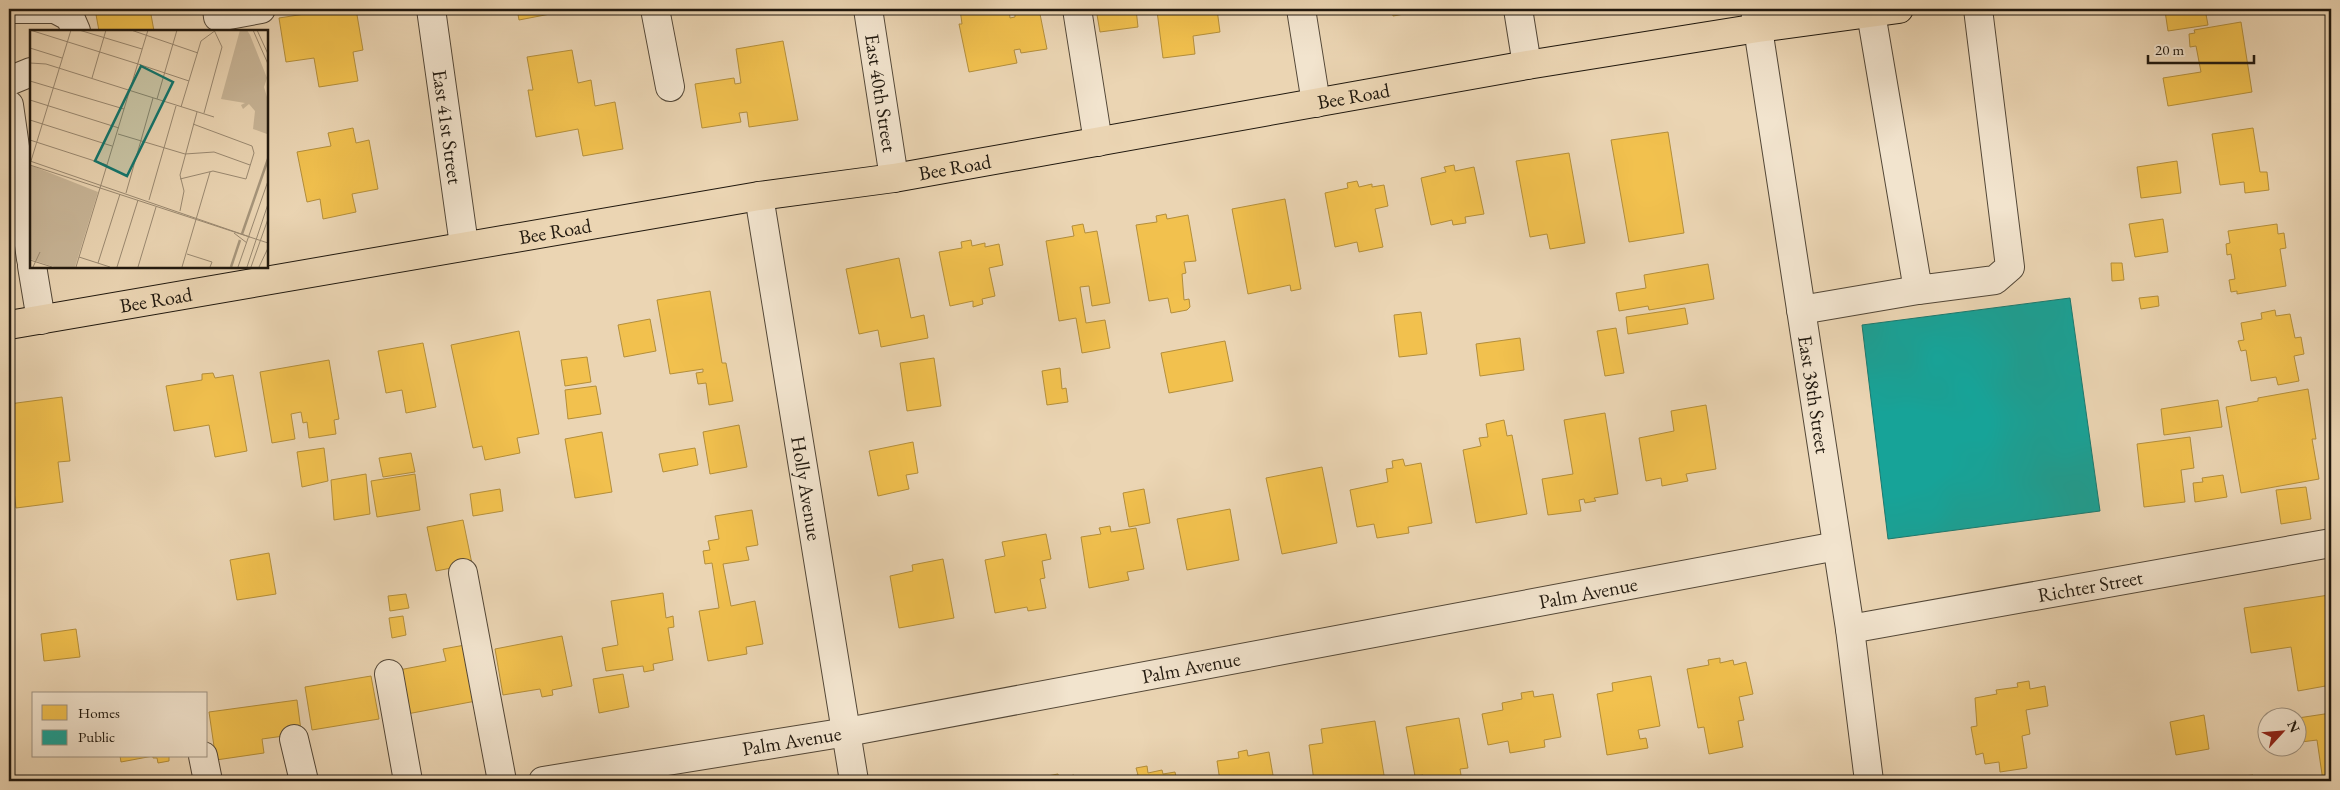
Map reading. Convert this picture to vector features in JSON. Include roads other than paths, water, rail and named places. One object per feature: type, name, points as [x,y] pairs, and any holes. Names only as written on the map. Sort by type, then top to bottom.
[{"type":"main road","name":"Bee Road","points":[[9,325],[464,245],[759,196],[894,178],[1527,65],[1756,18],[1871,13],[1899,9]]},
{"type":"street","points":[[9,10],[56,9],[70,17],[76,30]]},
{"type":"street","points":[[217,9],[218,17],[261,9]]},
{"type":"street","name":"East 41st Street","points":[[431,9],[464,245]]},
{"type":"street","points":[[655,9],[670,87]]},
{"type":"street","name":"East 40th Street","points":[[868,9],[894,178]]},
{"type":"street","points":[[1077,9],[1098,142]]},
{"type":"street","points":[[1301,9],[1316,103]]},
{"type":"street","points":[[1518,9],[1527,65]]},
{"type":"street","points":[[1801,310],[1918,290],[1995,280],[2010,268],[1978,9]]},
{"type":"street","points":[[1871,13],[1918,290]]},
{"type":"street","name":"East 38th Street","points":[[1756,18],[1850,629],[1869,781]]},
{"type":"street","points":[[9,82],[30,72]]},
{"type":"street","points":[[9,105],[12,152],[30,253]]},
{"type":"street","name":"Holly Avenue","points":[[759,196],[854,781]]},
{"type":"street","points":[[32,268],[41,320]]},
{"type":"street","name":"Richter Street","points":[[1850,629],[2331,544]]},
{"type":"street","name":"Palm Avenue","points":[[544,781],[847,732],[1837,546]]},
{"type":"street","points":[[463,574],[502,781]]},
{"type":"street","points":[[389,674],[408,781]]},
{"type":"street","points":[[294,739],[304,781]]},
{"type":"street","points":[[203,758],[208,781]]}]
